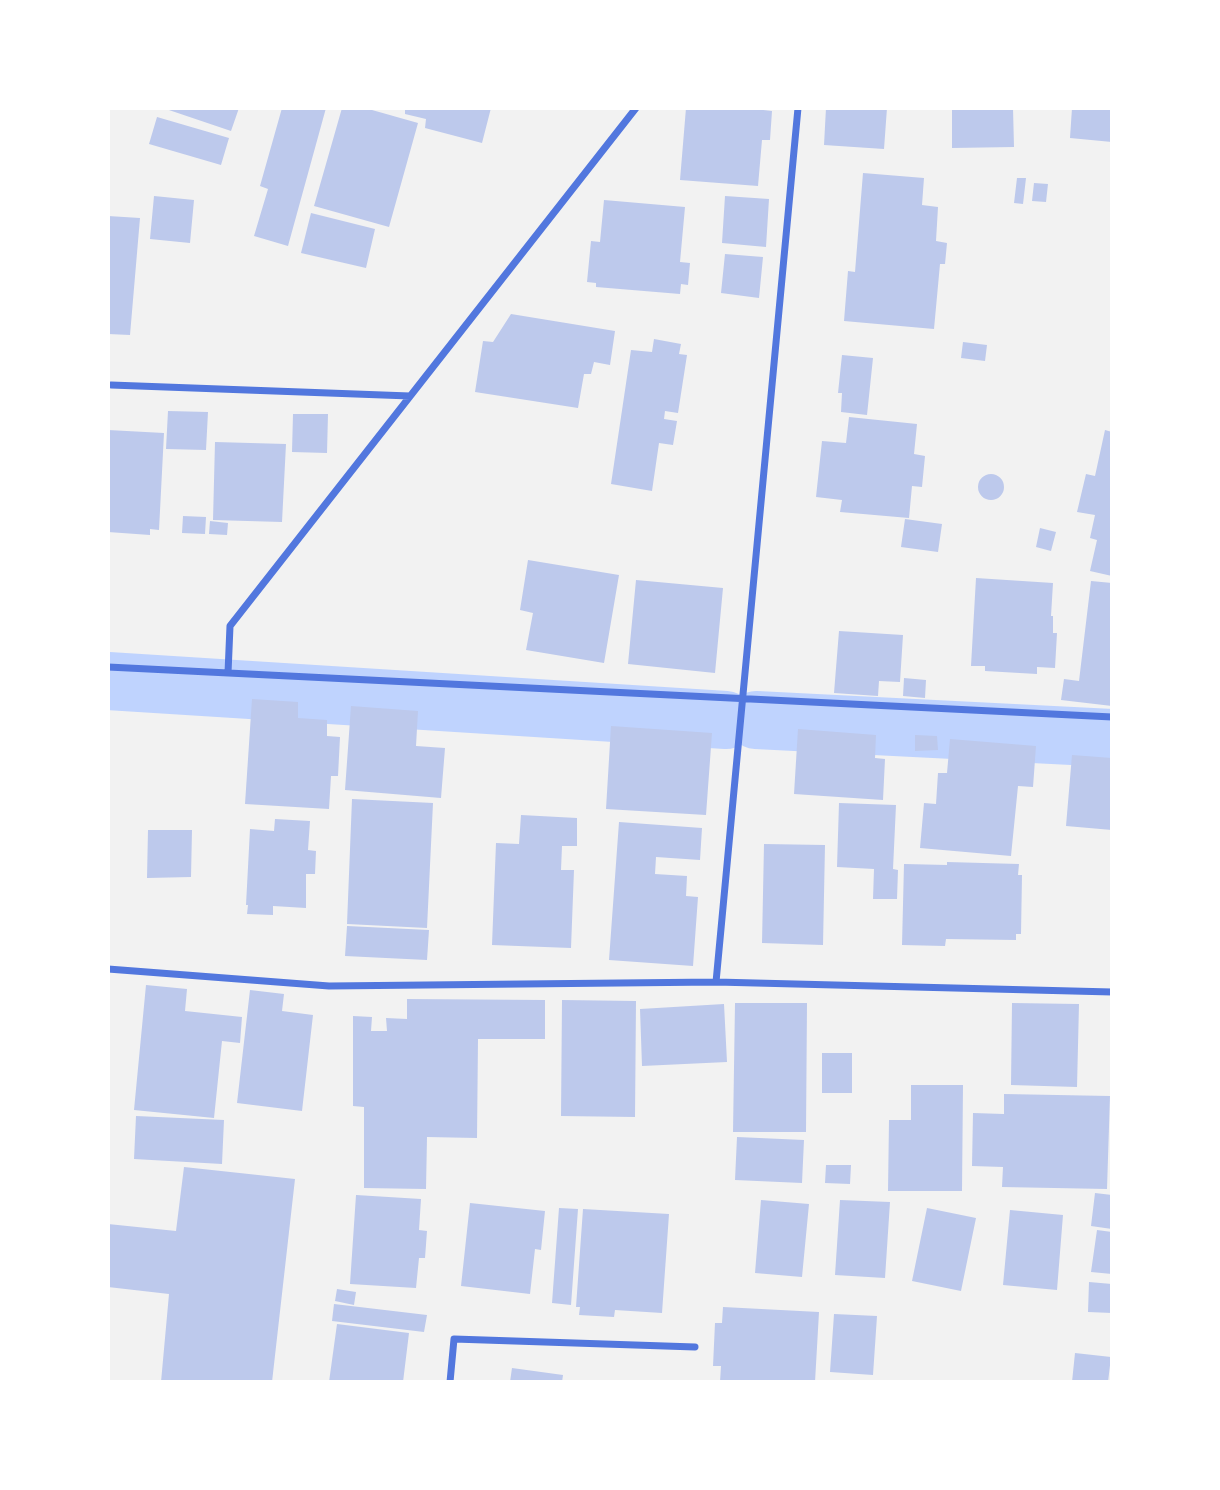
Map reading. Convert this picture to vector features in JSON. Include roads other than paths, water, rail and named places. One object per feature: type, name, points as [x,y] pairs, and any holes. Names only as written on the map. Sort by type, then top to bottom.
[{"type":"street","points":[[228,673],[230,626],[636,108]]},
{"type":"street","points":[[716,982],[798,108]]},
{"type":"street","points":[[111,385],[410,396]]},
{"type":"street","points":[[108,667],[1111,717]]},
{"type":"street","points":[[108,969],[329,986],[716,982],[1111,992]]},
{"type":"street","points":[[450,1381],[454,1339],[695,1347]]},
{"type":"waterway","points":[[108,681],[726,720]]},
{"type":"waterway","points":[[756,720],[1112,738]]}]
